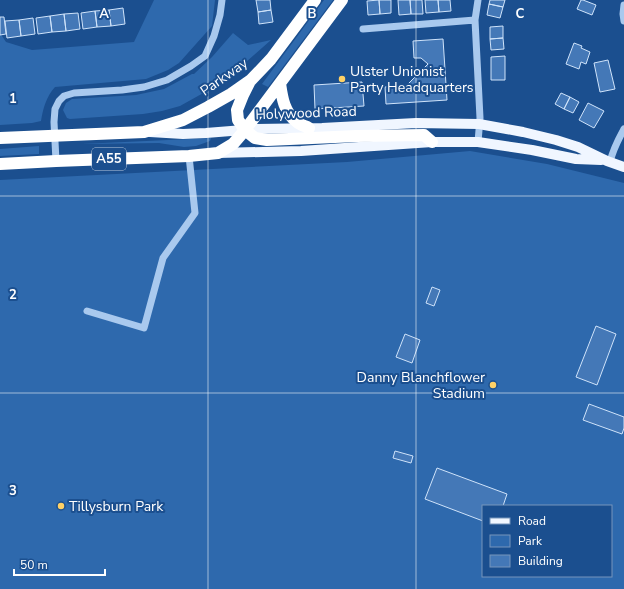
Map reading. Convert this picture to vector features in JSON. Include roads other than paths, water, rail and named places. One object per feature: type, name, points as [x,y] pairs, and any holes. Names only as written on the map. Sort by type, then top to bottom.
[{"type":"highway","name":"Parkway","points":[[144,132],[183,120],[231,94],[251,80],[271,59],[315,0]]},
{"type":"highway","name":"A55","points":[[218,153],[233,144],[245,130],[342,0]]},
{"type":"highway","points":[[251,80],[243,95],[238,110],[238,120],[245,130],[255,138],[267,140],[424,135],[432,142]]},
{"type":"highway","points":[[280,83],[283,101],[287,110],[296,122],[309,128]]},
{"type":"highway","name":"Holywood Road","points":[[0,138],[144,132]]},
{"type":"highway","name":"Holywood Road","points":[[0,164],[190,156],[218,153]]},
{"type":"main road","name":"Holywood Road","points":[[144,132],[183,134],[416,123],[479,124],[556,140],[578,147],[624,167]]},
{"type":"main road","name":"Holywood Road","points":[[218,153],[301,151],[432,142],[478,142],[532,150],[576,159],[609,161]]},
{"type":"street","points":[[56,161],[54,122],[55,109],[59,101],[64,96],[144,87],[167,80],[191,66],[204,56],[214,36],[222,0]]},
{"type":"street","points":[[478,0],[475,20],[479,124],[478,142]]},
{"type":"street","points":[[624,5],[624,21]]},
{"type":"street","points":[[363,29],[475,20]]},
{"type":"street","points":[[609,161],[624,129]]},
{"type":"street","points":[[87,311],[144,328],[163,258],[195,213],[190,156]]},
{"type":"place","name":"Ulster Unionist Party Headquarters","points":[[342,79]]},
{"type":"place","name":"Danny Blanchflower Stadium","points":[[493,385]]},
{"type":"place","name":"Tillysburn Park","points":[[61,506]]}]
